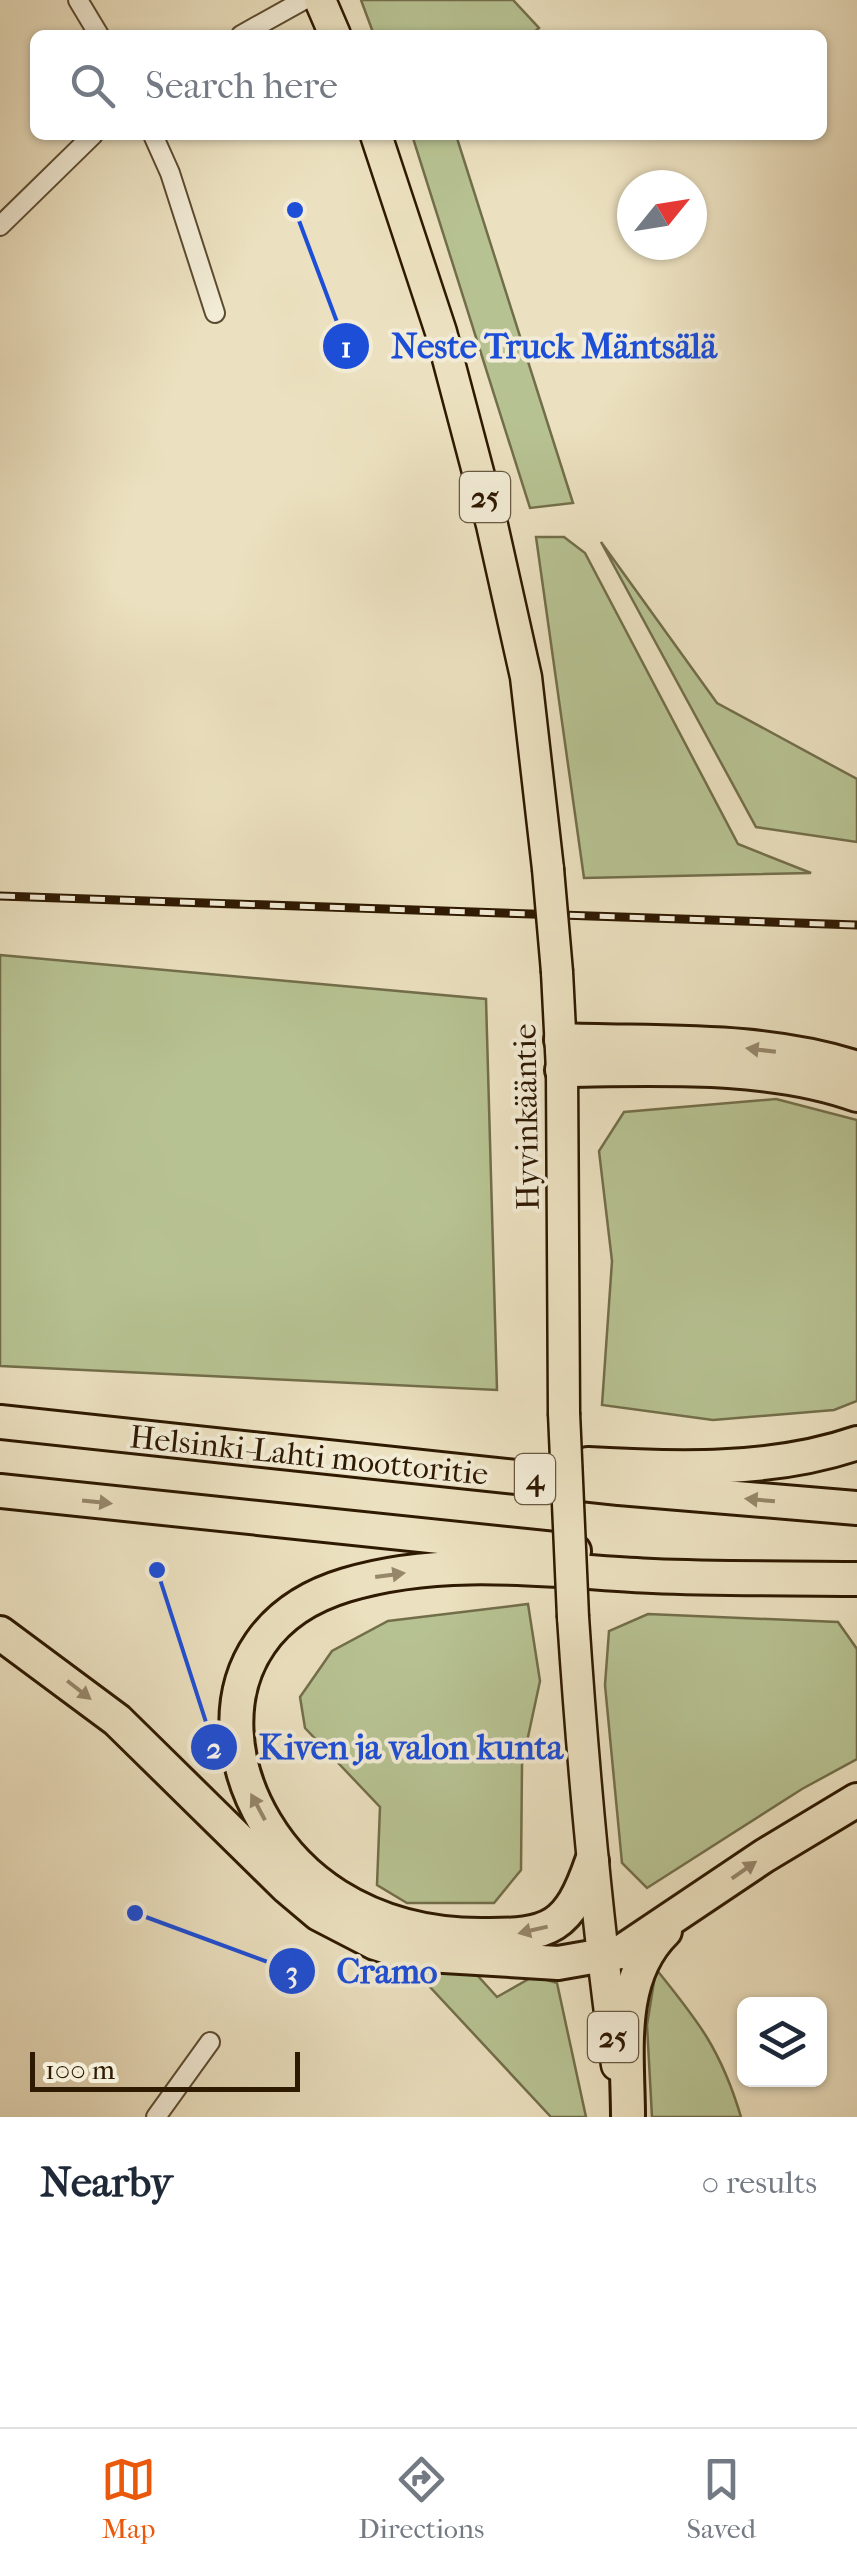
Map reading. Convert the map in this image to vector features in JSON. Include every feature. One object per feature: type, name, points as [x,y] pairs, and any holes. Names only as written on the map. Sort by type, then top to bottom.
[{"type":"highway","points":[[320,0],[333,30]]},
{"type":"highway","name":"Hyvinkääntie","points":[[378,140],[441,332],[492,525],[526,677],[548,869],[562,1055],[564,1413],[573,1616],[602,1957],[626,2117]]},
{"type":"highway","points":[[562,1055],[746,1048],[834,1060],[857,1068]]},
{"type":"highway","points":[[562,1055],[764,1075],[857,1096]]},
{"type":"highway","name":"Helsinki-Lahti moottoritie","points":[[0,1422],[619,1488],[857,1508]]},
{"type":"highway","points":[[214,1443],[670,1467],[796,1458],[857,1443]]},
{"type":"highway","name":"4","points":[[0,1491],[857,1578]]},
{"type":"highway","points":[[592,1861],[580,1895],[557,1923],[536,1931],[505,1935],[463,1935],[412,1928],[364,1911],[334,1894],[304,1871],[282,1846],[247,1785],[237,1753],[236,1701],[246,1665],[260,1640],[285,1614],[313,1597],[376,1576],[421,1570],[506,1568],[660,1576],[857,1578]]},
{"type":"highway","points":[[0,1633],[117,1720],[319,1914],[346,1930],[398,1950],[558,1963],[621,1952],[764,1856],[857,1800]]},
{"type":"highway","points":[[626,2117],[633,1986],[656,1941],[688,1909]]},
{"type":"street","points":[[78,0],[96,30]]},
{"type":"street","points":[[250,30],[304,0]]},
{"type":"street","points":[[0,226],[88,140]]},
{"type":"street","points":[[155,140],[215,313]]},
{"type":"street","points":[[156,2117],[210,2042]]},
{"type":"green space","points":[[361,0],[513,0],[539,28],[537,30],[372,30]]},
{"type":"green space","points":[[414,140],[458,140],[573,503],[530,508]]},
{"type":"green space","points":[[536,537],[564,537],[585,553],[738,844],[811,873],[584,878]]},
{"type":"green space","points":[[601,542],[717,703],[857,779],[857,842],[756,827]]},
{"type":"green space","points":[[0,955],[486,999],[497,1390],[0,1366]]},
{"type":"green space","points":[[776,1099],[857,1120],[857,1401],[834,1410],[713,1420],[602,1405],[612,1261],[599,1151],[624,1112]]},
{"type":"green space","points":[[528,1604],[540,1681],[522,1765],[521,1870],[494,1903],[407,1903],[377,1885],[380,1807],[305,1728],[300,1697],[332,1651],[388,1621]]},
{"type":"green space","points":[[648,1614],[838,1622],[857,1649],[857,1759],[802,1789],[647,1888],[622,1863],[605,1685],[609,1631]]},
{"type":"green space","points":[[656,1969],[707,2038],[741,2117],[652,2117],[647,2025]]},
{"type":"green space","points":[[417,1973],[477,1975],[497,1997],[534,1976],[557,1983],[586,2117],[551,2117]]},
{"type":"railway","points":[[0,896],[857,925]]},
{"type":"place","name":"Neste Truck Mäntsälä","points":[[295,210]]},
{"type":"place","name":"Kiven ja valon kunta","points":[[157,1570]]},
{"type":"place","name":"Cramo","points":[[135,1913]]}]
